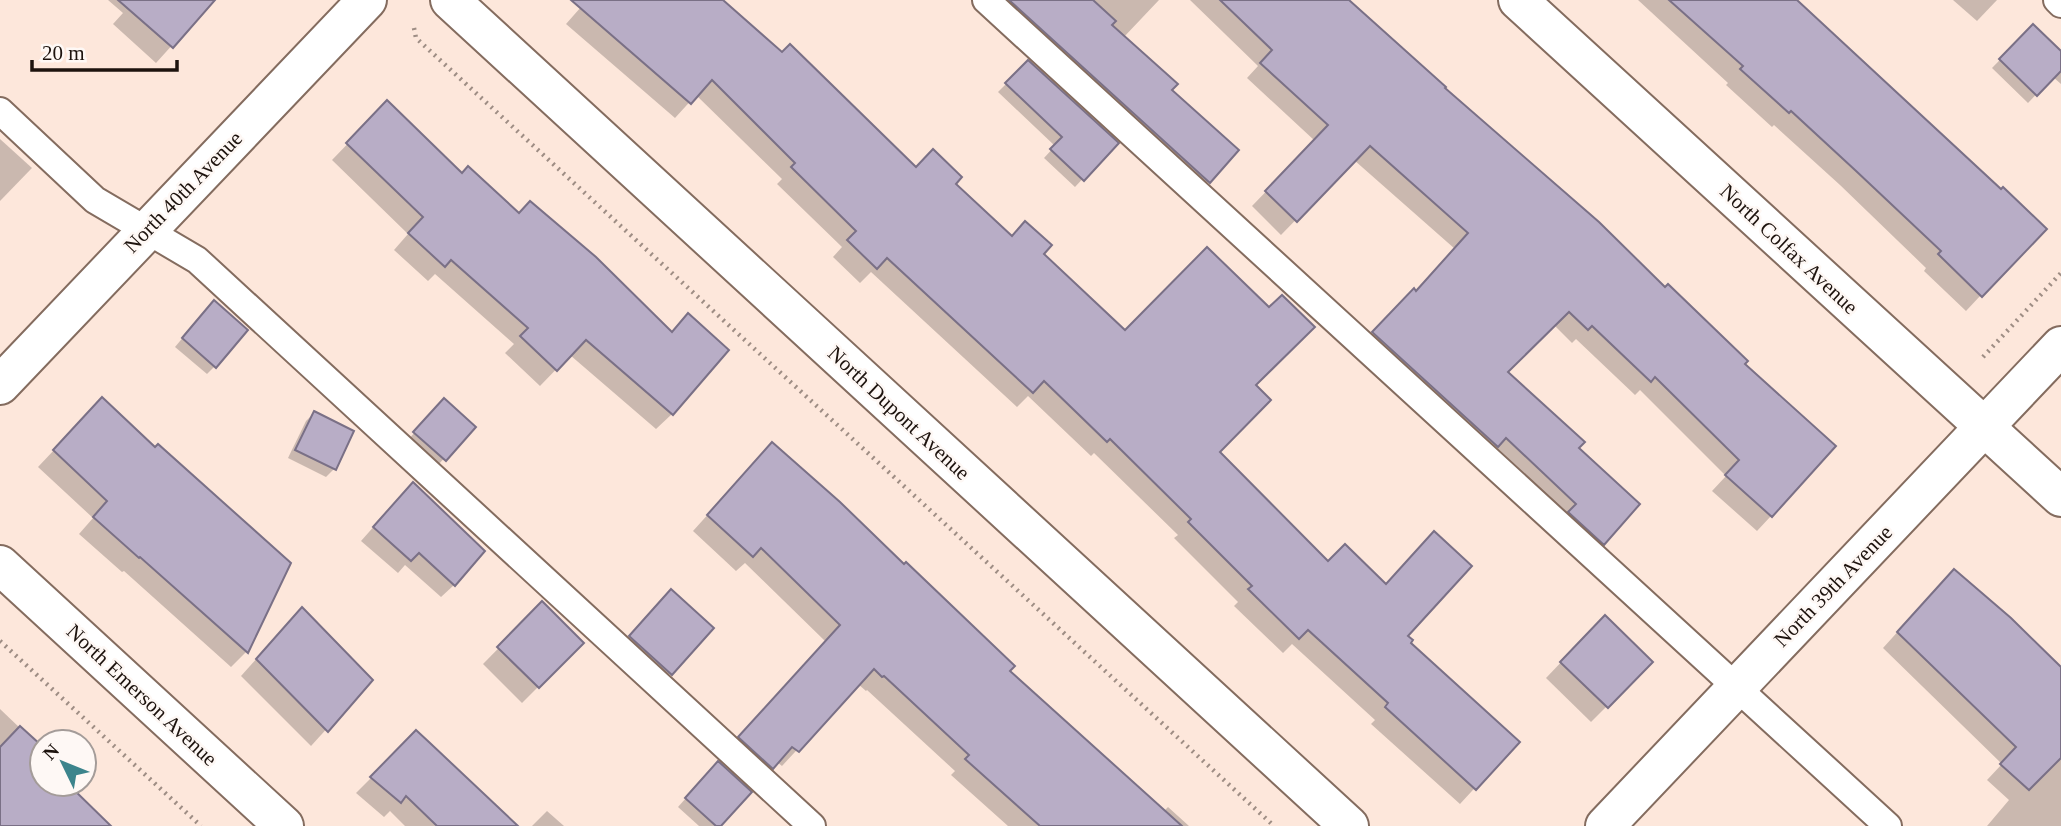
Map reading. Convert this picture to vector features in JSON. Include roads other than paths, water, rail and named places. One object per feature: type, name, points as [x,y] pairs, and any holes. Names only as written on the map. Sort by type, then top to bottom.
[{"type":"street","name":"North 40th Avenue","points":[[0,385],[367,0]]},
{"type":"street","name":"North Dupont Avenue","points":[[450,0],[1349,826]]},
{"type":"street","name":"North Colfax Avenue","points":[[1518,0],[2061,497]]},
{"type":"street","name":"North 39th Avenue","points":[[1605,826],[2061,346]]},
{"type":"street","name":"North Emerson Avenue","points":[[0,565],[284,826]]},
{"type":"lane","points":[[986,0],[1888,826]]},
{"type":"lane","points":[[2057,0],[2061,4]]},
{"type":"lane","points":[[0,111],[96,200],[197,260],[812,826]]}]
